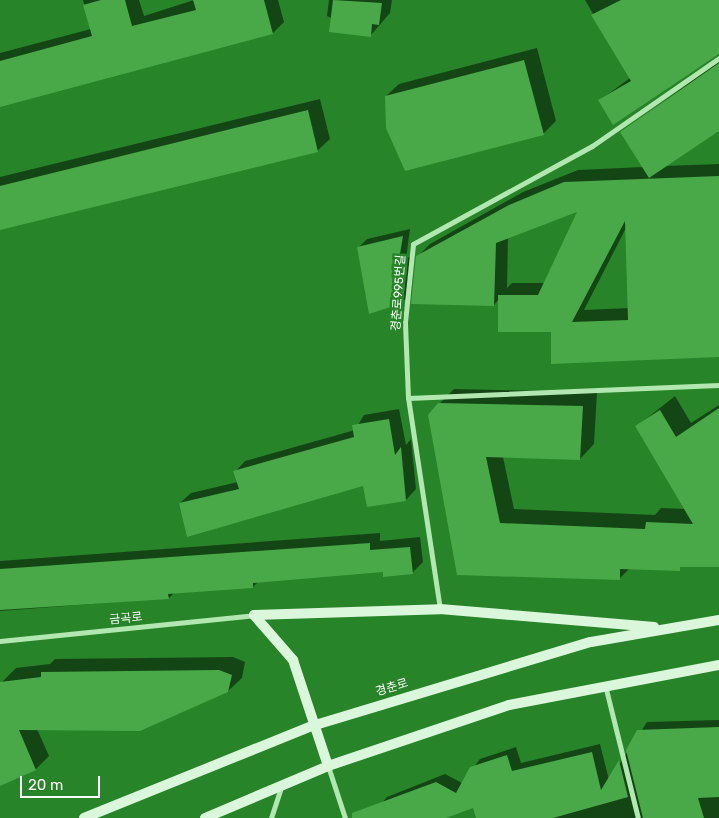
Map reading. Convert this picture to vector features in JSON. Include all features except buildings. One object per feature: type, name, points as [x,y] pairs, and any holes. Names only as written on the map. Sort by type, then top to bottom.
[{"type":"street","name":"경춘로995번길","points":[[440,609],[408,398],[405,322],[412,244],[592,146],[719,58]]},
{"type":"street","points":[[408,398],[719,384]]},
{"type":"street","points":[[254,615],[440,609],[669,628]]},
{"type":"street","points":[[254,615],[293,660],[312,726],[328,766],[345,818]]},
{"type":"street","name":"금곡로","points":[[0,640],[254,615]]},
{"type":"street","name":"경춘로","points":[[84,818],[312,726],[591,642],[719,620]]},
{"type":"street","points":[[205,818],[328,766],[508,705],[606,689],[719,665]]},
{"type":"street","points":[[606,689],[638,818]]},
{"type":"street","points":[[271,818],[282,784]]}]
